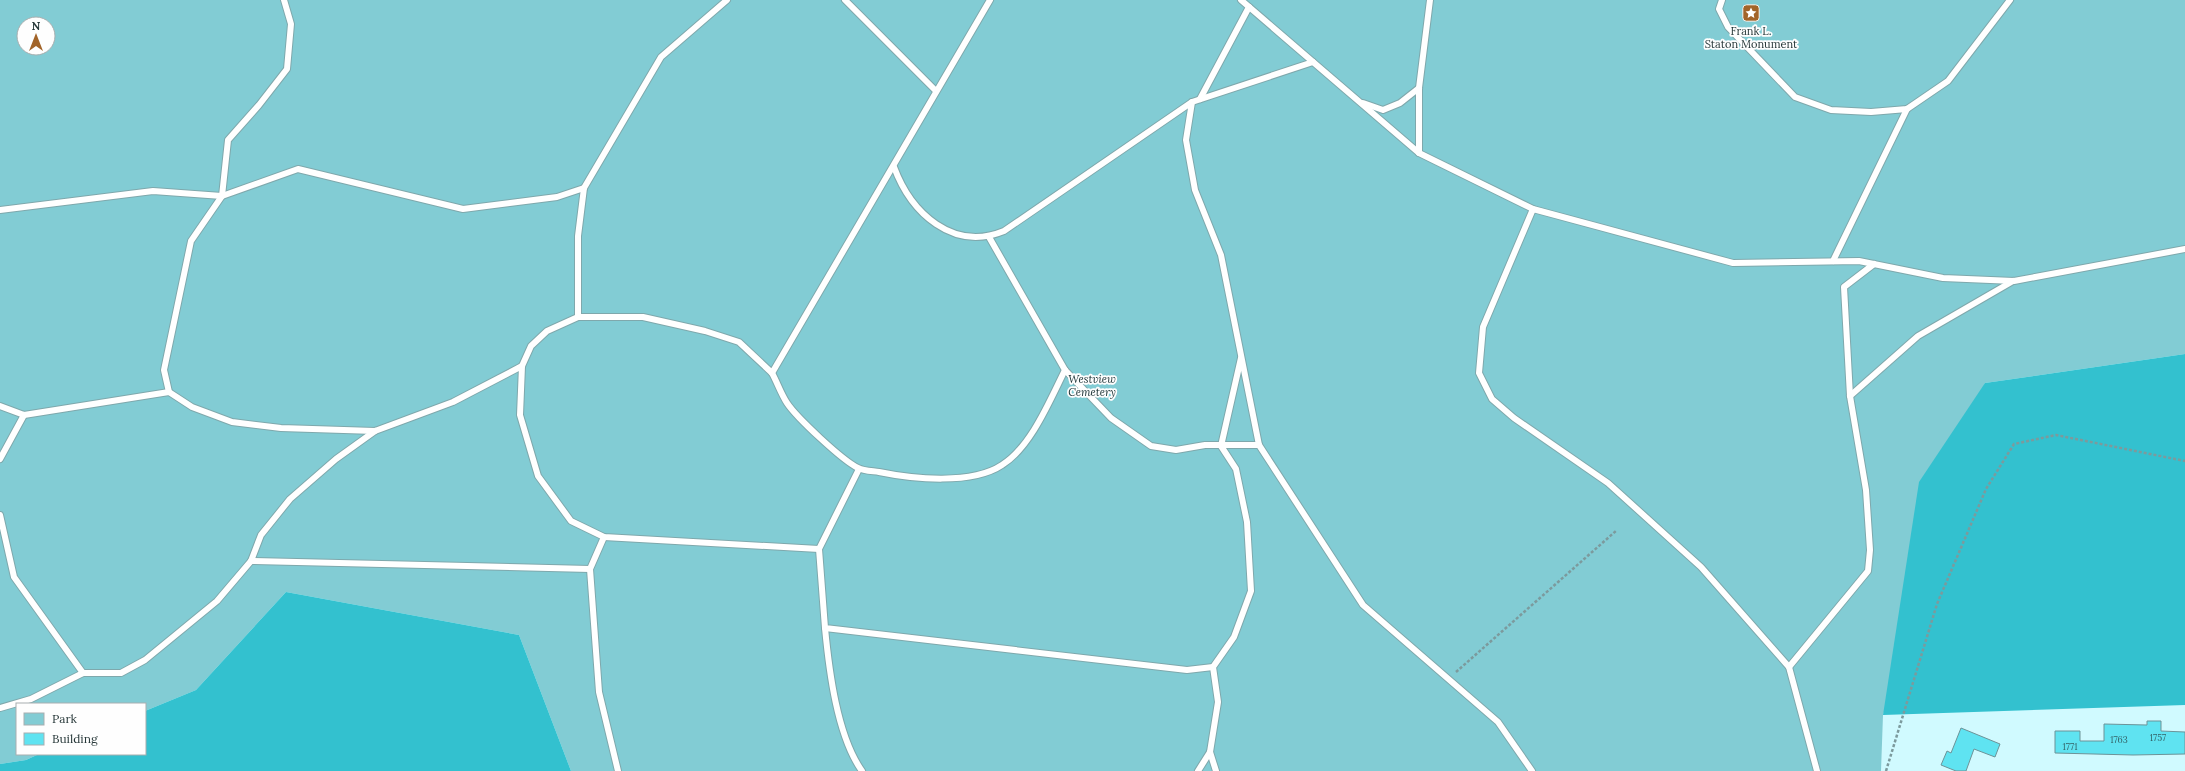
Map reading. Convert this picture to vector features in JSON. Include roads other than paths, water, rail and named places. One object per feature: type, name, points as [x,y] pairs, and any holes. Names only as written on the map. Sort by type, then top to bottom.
[{"type":"lane","points":[[169,392],[164,370],[191,241],[222,196],[228,140],[259,105],[287,68],[292,24],[284,0]]},
{"type":"lane","points":[[578,317],[578,236],[584,188],[661,57],[727,0]]},
{"type":"lane","points":[[845,0],[936,91]]},
{"type":"lane","points":[[772,373],[894,167],[936,91],[990,0]]},
{"type":"lane","points":[[1241,0],[1419,153],[1533,209],[1733,263],[1859,261],[1943,278],[2014,281],[2185,248]]},
{"type":"lane","points":[[1419,153],[1419,88],[1430,0]]},
{"type":"lane","points":[[1715,0],[1728,27],[1795,97],[1831,110],[1871,112],[1906,109],[1948,81],[2010,0]]},
{"type":"lane","points":[[1719,9],[1722,0]]},
{"type":"lane","points":[[1200,99],[1249,7]]},
{"type":"lane","points":[[894,167],[900,184],[931,222],[947,231],[973,237],[989,237],[1004,231],[1192,102],[1313,62]]},
{"type":"lane","points":[[1360,102],[1383,110],[1400,103],[1419,88]]},
{"type":"lane","points":[[1192,102],[1186,140],[1195,190],[1221,255],[1259,445],[1363,605],[1498,722],[1532,771]]},
{"type":"lane","points":[[1833,261],[1906,109]]},
{"type":"lane","points":[[0,210],[153,191],[222,196],[298,169],[463,209],[557,197],[584,188]]},
{"type":"lane","points":[[1533,209],[1483,327],[1479,373],[1492,399],[1514,418],[1608,483],[1701,567],[1789,668],[1818,771]]},
{"type":"lane","points":[[989,237],[1065,370],[1111,418],[1151,446],[1176,450],[1205,445],[1259,445]]},
{"type":"lane","points":[[1789,668],[1868,571],[1870,550],[1866,490],[1850,396],[1844,287],[1874,264]]},
{"type":"lane","points":[[1850,396],[1918,336],[2014,281]]},
{"type":"lane","points":[[819,549],[604,537],[572,521],[538,476],[520,415],[522,366],[530,346],[547,331],[578,317],[643,317],[705,331],[739,342],[772,373],[787,403],[820,438],[859,469],[896,476],[939,479],[985,473],[1002,466],[1015,454],[1038,424],[1065,370]]},
{"type":"lane","points":[[1198,771],[1210,752],[1218,702],[1213,667],[1234,637],[1251,591],[1247,522],[1244,506],[1236,469],[1221,446],[1241,356]]},
{"type":"lane","points":[[17,703],[31,699],[83,673],[121,673],[145,660],[217,601],[251,561],[261,534],[290,499],[336,459],[375,431],[452,402],[522,366]]},
{"type":"lane","points":[[0,406],[24,415],[169,392],[192,407],[232,422],[281,428],[375,431]]},
{"type":"lane","points":[[0,459],[24,415]]},
{"type":"lane","points":[[859,469],[819,549],[824,628],[835,699],[853,759],[862,771]]},
{"type":"lane","points":[[0,515],[14,577],[83,673]]},
{"type":"lane","points":[[604,537],[590,569],[599,692],[618,771]]},
{"type":"lane","points":[[251,561],[590,569]]},
{"type":"lane","points":[[824,628],[1187,670],[1213,667]]},
{"type":"lane","points":[[0,708],[16,703]]},
{"type":"lane","points":[[1210,752],[1216,771]]},
{"type":"place","name":"Frank L. Staton Monument","points":[[1751,13]]},
{"type":"park label","name":"Westview Cemetery","points":[[1092,385]]}]
